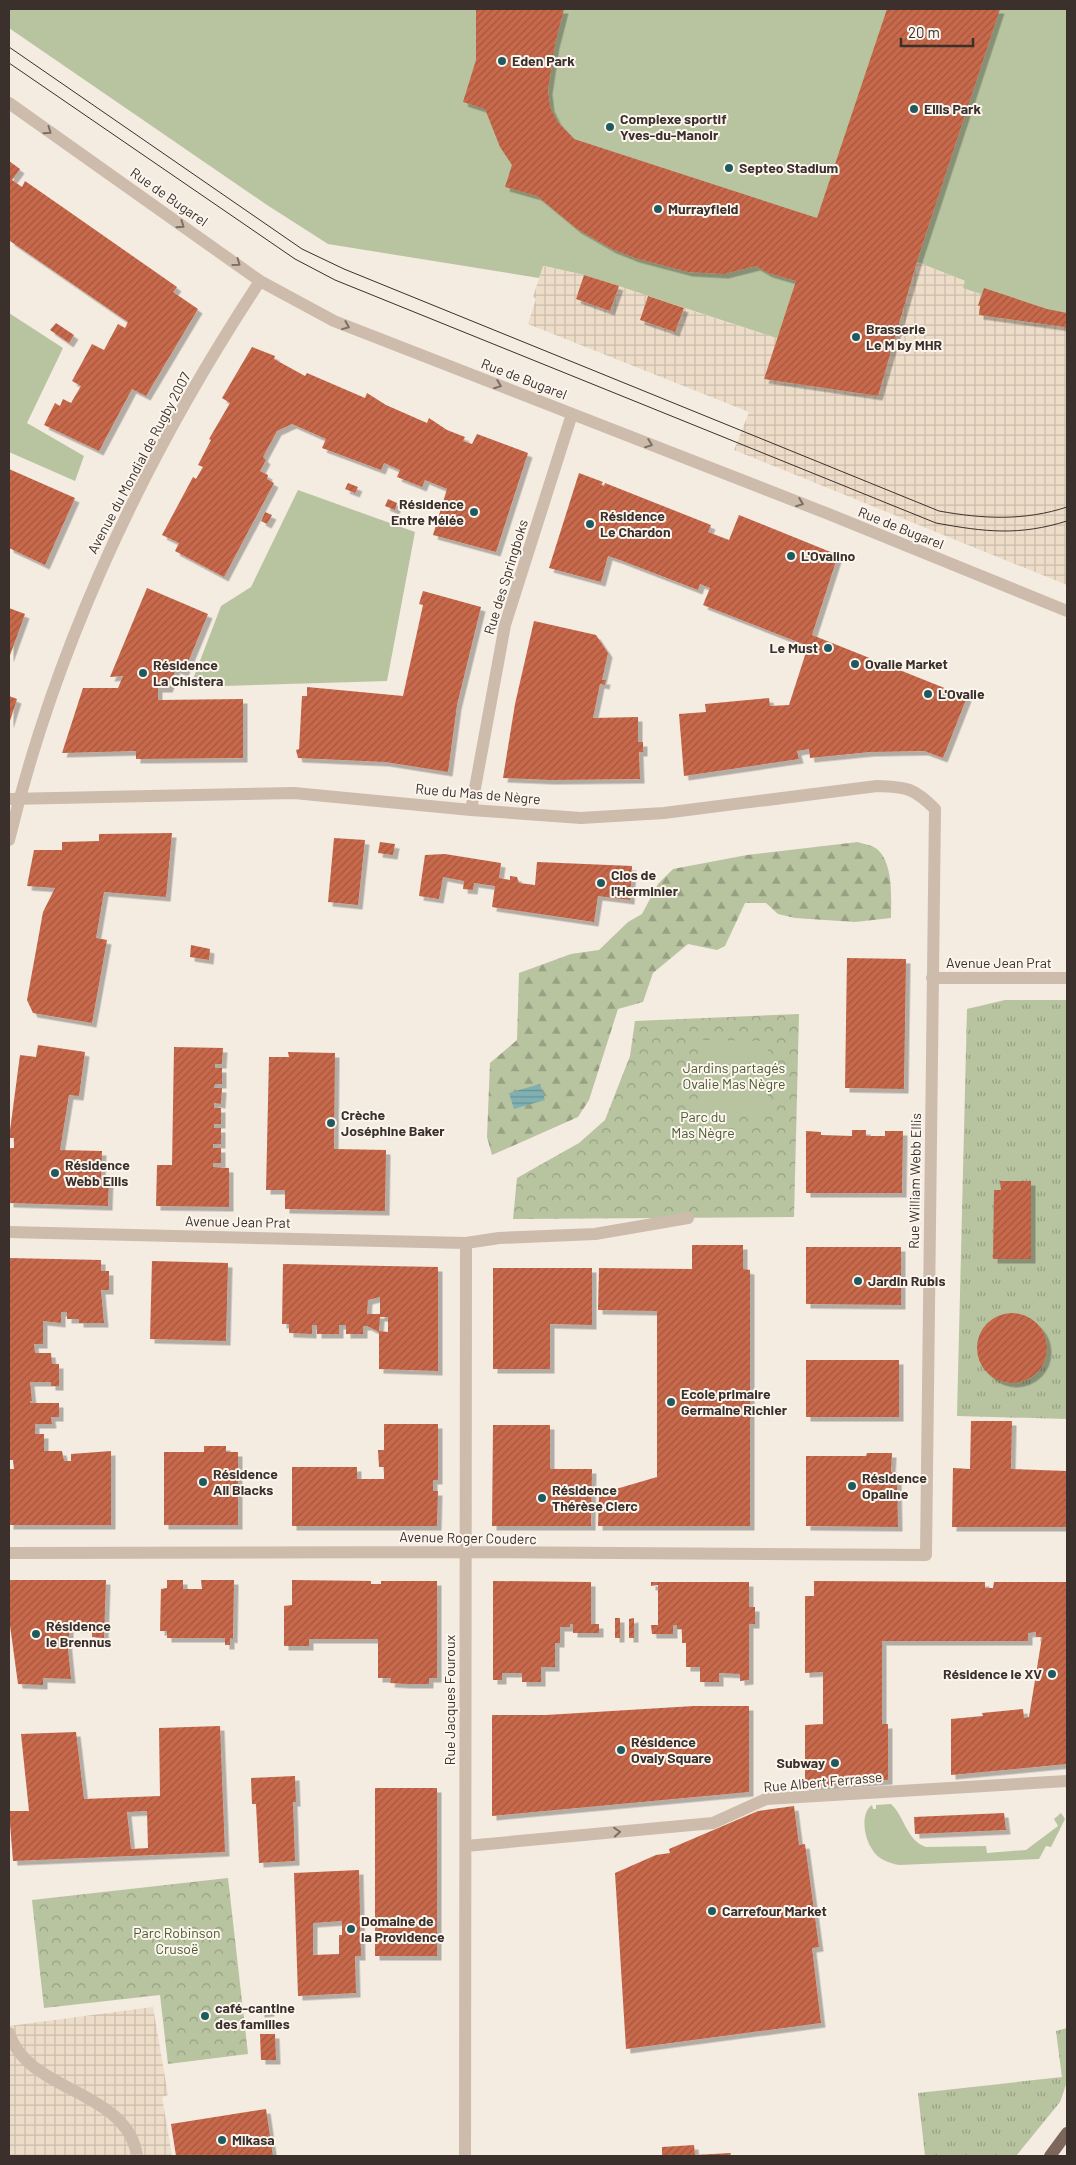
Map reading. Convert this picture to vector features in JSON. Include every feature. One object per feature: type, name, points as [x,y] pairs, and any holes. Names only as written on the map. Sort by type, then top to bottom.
[{"type":"main road","points":[[1050,2156],[1067,2133]]},
{"type":"street","name":"Rue de Bugarel","points":[[9,102],[260,281],[334,321],[1067,611]]},
{"type":"street","name":"Avenue du Mondial de Rugby 2007","points":[[9,840],[14,800],[62,662],[109,548],[171,428],[260,281]]},
{"type":"street","name":"Rue des Springboks","points":[[471,810],[505,625],[572,414]]},
{"type":"street","name":"Rue du Mas de Nègre","points":[[14,800],[294,793],[471,810],[581,818],[664,814],[877,786],[901,786],[913,789],[935,809]]},
{"type":"street","name":"Rue William Webb Ellis","points":[[926,1554],[935,809]]},
{"type":"street","name":"Avenue Jean Prat","points":[[932,978],[1067,978]]},
{"type":"street","name":"Avenue Jean Prat","points":[[9,1232],[466,1243],[499,1238],[596,1234],[688,1218]]},
{"type":"street","name":"Rue Jacques Fouroux","points":[[465,2156],[466,1243]]},
{"type":"street","name":"Avenue Roger Couderc","points":[[9,1553],[926,1554]]},
{"type":"street","name":"Rue Albert Ferrasse","points":[[466,1846],[713,1823],[766,1799],[1067,1781]]},
{"type":"street","points":[[9,2033],[11,2040],[36,2068],[116,2115],[130,2131],[137,2156]]},
{"type":"green space","name":"Complexe sportif Yves-du-Manoir","points":[[9,9],[1067,9],[1067,329],[1065,327],[979,315],[978,306],[962,288],[965,281],[917,262],[903,304],[785,341],[584,275],[544,266],[539,278],[328,244],[267,205],[9,28]]},
{"type":"green space","points":[[9,313],[63,348],[27,423],[84,456],[75,481],[9,452]]},
{"type":"green space","points":[[298,490],[415,532],[387,681],[190,687],[221,606],[251,587]]},
{"type":"green space","points":[[858,842],[877,849],[886,863],[891,891],[891,918],[855,922],[795,918],[778,914],[766,903],[745,903],[725,946],[717,950],[688,944],[653,973],[643,1002],[618,1009],[589,1100],[578,1117],[492,1155],[487,1137],[490,1063],[517,1040],[519,973],[571,954],[599,950],[628,922],[642,914],[658,884],[673,869],[747,855]]},
{"type":"green space","points":[[1005,1000],[1067,1000],[1067,1419],[957,1416],[967,1009]]},
{"type":"green space","name":"Parc du Mas Nègre","points":[[799,1014],[794,1217],[513,1219],[517,1178],[579,1143],[605,1120],[630,1056],[635,1021]]},
{"type":"green space","name":"Jardins partagés Ovalie Mas Nègre","points":[[699,1040],[768,1041],[768,1112],[699,1111]]},
{"type":"green space","points":[[891,1804],[900,1815],[910,1834],[919,1844],[926,1847],[986,1846],[987,1853],[1026,1850],[1058,1826],[1054,1819],[1061,1813],[1065,1819],[1051,1847],[1046,1846],[1039,1859],[899,1865],[880,1858],[869,1844],[865,1832],[865,1820],[868,1809],[872,1805],[873,1809],[876,1809],[876,1805]]},
{"type":"green space","name":"Parc Robinson Crusoë","points":[[228,1878],[248,2054],[168,2064],[160,1995],[44,2008],[32,1900]]},
{"type":"green space","points":[[1067,2028],[1067,2082],[1060,2102],[1016,2156],[925,2156],[918,2093],[1062,2077],[1056,2031]]},
{"type":"shaded area","points":[[917,262],[965,281],[963,288],[981,294],[978,305],[980,306],[979,315],[1065,327],[1067,329],[1067,585],[734,450],[749,412],[528,324],[536,299],[533,297],[543,266],[584,275],[577,299],[610,310],[619,286],[648,296],[640,320],[675,332],[684,308],[785,341],[902,303]]},
{"type":"shaded area","points":[[153,2007],[168,2095],[162,2097],[172,2156],[9,2156],[9,2026]]},
{"type":"water","points":[[540,1084],[545,1100],[514,1109],[509,1093]]},
{"type":"building","points":[[476,9],[564,9],[555,44],[548,90],[550,107],[557,121],[574,139],[817,218],[887,9],[1000,9],[918,258],[878,396],[764,379],[796,281],[768,273],[756,266],[724,274],[688,272],[635,258],[612,249],[577,229],[537,196],[505,187],[512,165],[500,147],[485,109],[463,102],[476,60]]},
{"type":"building","points":[[9,161],[20,169],[12,180],[22,187],[25,181],[177,287],[173,292],[198,309],[146,396],[132,389],[99,451],[44,425],[55,403],[60,406],[63,399],[71,403],[81,386],[72,381],[92,344],[104,350],[118,324],[125,328],[128,322],[10,241]]},
{"type":"building","points":[[584,275],[619,286],[610,311],[576,299]]},
{"type":"building","points":[[984,288],[1047,309],[1067,313],[1067,332],[1065,327],[979,315],[980,306],[978,306]]},
{"type":"building","points":[[648,296],[684,308],[675,332],[640,320]]},
{"type":"building","points":[[56,323],[74,335],[69,343],[50,330]]},
{"type":"building","points":[[252,347],[275,356],[274,359],[305,376],[307,373],[365,398],[367,393],[386,405],[427,423],[429,418],[447,430],[465,437],[463,441],[472,444],[477,434],[528,453],[496,552],[433,535],[447,489],[425,480],[422,487],[397,477],[400,470],[384,463],[381,470],[322,448],[326,439],[292,424],[277,431],[263,457],[266,460],[260,471],[268,475],[267,479],[274,483],[224,577],[175,551],[179,543],[162,535],[193,477],[196,479],[203,467],[198,465],[211,440],[209,439],[230,403],[222,398]]},
{"type":"building","points":[[9,469],[75,498],[45,565],[9,548]]},
{"type":"building","points":[[579,473],[603,482],[601,485],[604,486],[605,483],[711,525],[708,532],[729,540],[739,515],[838,555],[812,635],[967,697],[943,758],[924,751],[870,752],[810,758],[809,749],[797,751],[799,759],[684,776],[679,714],[706,712],[705,704],[769,698],[770,706],[789,705],[808,646],[703,605],[710,588],[700,584],[698,590],[608,556],[601,582],[549,568]]},
{"type":"building","points":[[348,483],[358,487],[355,493],[345,489]]},
{"type":"building","points":[[388,499],[397,503],[395,510],[385,506]]},
{"type":"building","points":[[265,512],[272,515],[267,524],[261,521]]},
{"type":"building","name":"Résidence La Chistera","points":[[147,588],[208,614],[184,672],[176,669],[168,688],[158,688],[158,700],[243,699],[243,758],[136,759],[136,751],[62,753],[83,688],[118,688],[123,676],[110,677]]},
{"type":"building","points":[[423,591],[481,607],[457,705],[448,772],[385,762],[298,758],[296,750],[299,749],[302,696],[307,696],[307,687],[403,696],[423,605],[419,604]]},
{"type":"building","points":[[9,608],[25,614],[9,658]]},
{"type":"building","points":[[534,621],[596,635],[608,653],[602,680],[606,680],[605,685],[600,684],[593,718],[638,717],[638,742],[643,742],[643,752],[639,752],[640,779],[551,780],[503,778],[515,704]]},
{"type":"building","points":[[9,696],[17,699],[9,724]]},
{"type":"building","points":[[172,833],[166,897],[104,892],[96,938],[107,940],[92,1023],[33,1013],[27,1000],[43,912],[55,888],[27,886],[34,850],[62,850],[62,842],[99,841],[99,834]]},
{"type":"building","points":[[334,838],[365,840],[358,905],[328,902]]},
{"type":"building","points":[[380,842],[395,844],[393,855],[378,853]]},
{"type":"building","points":[[445,854],[501,863],[499,878],[510,880],[510,876],[517,877],[519,883],[535,885],[537,862],[632,866],[630,900],[598,896],[594,922],[492,907],[495,886],[474,883],[473,890],[463,889],[464,881],[443,877],[439,899],[419,896],[425,855]]},
{"type":"building","points":[[191,945],[210,949],[209,960],[190,957]]},
{"type":"building","points":[[847,958],[906,959],[904,1089],[845,1088]]},
{"type":"building","points":[[38,1045],[85,1052],[79,1096],[69,1095],[60,1150],[102,1151],[101,1178],[109,1178],[108,1206],[9,1203],[9,1148],[14,1148],[14,1138],[9,1138],[20,1055],[36,1057]]},
{"type":"building","points":[[174,1047],[223,1048],[222,1064],[215,1064],[215,1068],[222,1068],[222,1084],[215,1084],[214,1088],[222,1088],[221,1104],[214,1103],[214,1108],[221,1108],[221,1124],[214,1124],[214,1128],[221,1128],[221,1144],[213,1144],[213,1148],[221,1148],[221,1163],[213,1163],[213,1167],[229,1168],[229,1207],[156,1206],[157,1165],[172,1165]]},
{"type":"building","points":[[288,1052],[335,1053],[334,1149],[386,1150],[385,1211],[285,1209],[285,1190],[266,1190],[269,1057],[289,1057]]},
{"type":"building","points":[[852,1130],[866,1130],[866,1136],[885,1136],[885,1131],[903,1131],[902,1193],[806,1193],[806,1131],[821,1132],[821,1135],[852,1136]]},
{"type":"building","points":[[1000,1181],[1031,1181],[1031,1259],[993,1259],[994,1190],[1001,1190]]},
{"type":"building","name":"Ecole primaire Germaine Richier","points":[[692,1245],[743,1245],[743,1269],[750,1270],[750,1526],[598,1526],[599,1494],[657,1477],[657,1311],[598,1310],[599,1268],[692,1269]]},
{"type":"building","name":"Jardin Rubis","points":[[806,1247],[901,1247],[901,1305],[806,1304]]},
{"type":"building","points":[[9,1258],[101,1260],[101,1271],[109,1271],[109,1290],[101,1290],[104,1323],[79,1323],[79,1319],[67,1319],[67,1312],[61,1312],[61,1323],[43,1321],[43,1344],[34,1344],[35,1353],[51,1353],[52,1364],[59,1364],[59,1386],[51,1386],[51,1382],[30,1382],[32,1401],[30,1403],[59,1403],[59,1417],[51,1417],[52,1424],[35,1424],[35,1434],[44,1434],[44,1451],[62,1451],[64,1461],[71,1461],[71,1454],[111,1451],[111,1525],[9,1525],[9,1469],[14,1469],[13,1460],[9,1460]]},
{"type":"building","points":[[152,1261],[228,1263],[226,1341],[150,1339]]},
{"type":"building","points":[[283,1264],[438,1267],[438,1371],[379,1369],[379,1332],[367,1326],[363,1326],[363,1334],[346,1334],[346,1325],[339,1325],[339,1334],[317,1334],[317,1325],[312,1325],[312,1334],[289,1333],[289,1324],[282,1324]],"holes":[[[380,1297],[380,1314],[367,1314],[368,1300]],[[380,1317],[388,1317],[388,1332],[379,1331]]]},
{"type":"building","points":[[493,1268],[592,1268],[592,1325],[550,1324],[550,1369],[493,1369]]},
{"type":"building","points":[[1005,1313],[1019,1313],[1032,1319],[1041,1328],[1047,1341],[1045,1361],[1037,1373],[1019,1383],[1005,1383],[992,1377],[983,1368],[977,1355],[977,1341],[983,1328],[992,1319]]},
{"type":"building","points":[[806,1360],[899,1360],[899,1417],[806,1417]]},
{"type":"building","points":[[971,1421],[1012,1421],[1011,1469],[1067,1471],[1067,1527],[952,1527],[953,1468],[970,1469]]},
{"type":"building","points":[[384,1424],[438,1424],[438,1480],[433,1480],[433,1491],[438,1491],[437,1526],[292,1526],[292,1467],[357,1467],[357,1479],[384,1479],[384,1467],[379,1467],[378,1450],[384,1450]]},
{"type":"building","name":"Résidence Thérèse Clerc","points":[[493,1425],[550,1425],[550,1469],[592,1469],[591,1526],[492,1526]]},
{"type":"building","name":"Résidence All Blacks","points":[[204,1446],[226,1446],[226,1452],[238,1452],[238,1525],[164,1525],[164,1452],[204,1452]]},
{"type":"building","name":"Résidence Opaline","points":[[867,1453],[892,1453],[891,1472],[897,1472],[898,1527],[806,1526],[806,1456],[866,1456]]},
{"type":"building","name":"Résidence le Brennus","points":[[9,1580],[106,1580],[104,1638],[92,1637],[92,1628],[69,1628],[69,1638],[67,1638],[71,1679],[43,1678],[43,1685],[18,1684],[9,1618]]},
{"type":"building","points":[[167,1580],[183,1580],[183,1589],[202,1589],[201,1580],[234,1580],[233,1639],[230,1638],[230,1645],[225,1645],[225,1638],[167,1638],[167,1631],[160,1631],[161,1589],[167,1588]]},
{"type":"building","points":[[292,1580],[371,1581],[371,1584],[381,1584],[381,1581],[437,1581],[437,1678],[429,1678],[429,1684],[407,1684],[390,1683],[391,1678],[378,1678],[378,1639],[309,1639],[309,1646],[284,1646],[284,1606],[292,1605]]},
{"type":"building","points":[[493,1581],[591,1582],[591,1624],[599,1624],[599,1633],[573,1633],[573,1624],[570,1624],[570,1627],[560,1627],[560,1643],[555,1643],[555,1667],[541,1667],[541,1682],[522,1682],[522,1673],[502,1673],[502,1680],[493,1680]]},
{"type":"building","points":[[814,1581],[985,1582],[985,1588],[993,1588],[994,1582],[1067,1582],[1067,1764],[951,1775],[951,1719],[983,1716],[982,1713],[1023,1709],[1024,1718],[1029,1717],[1042,1637],[1036,1637],[1036,1632],[1028,1633],[1028,1641],[882,1641],[882,1724],[888,1724],[888,1780],[805,1787],[805,1725],[823,1724],[823,1672],[805,1673],[805,1596],[814,1596]]},
{"type":"building","points":[[651,1582],[749,1582],[749,1607],[755,1607],[755,1624],[749,1624],[749,1680],[740,1681],[740,1674],[719,1673],[719,1682],[700,1682],[700,1667],[686,1667],[686,1643],[682,1643],[682,1629],[677,1629],[677,1625],[673,1625],[673,1634],[652,1634],[651,1625],[658,1625],[658,1585],[651,1586]]},
{"type":"building","points":[[615,1618],[620,1618],[620,1638],[615,1638]]},
{"type":"building","points":[[634,1618],[634,1638],[629,1638],[629,1619]]},
{"type":"building","name":"Résidence Ovaly Square","points":[[694,1706],[749,1706],[749,1792],[492,1816],[492,1715],[546,1715]]},
{"type":"building","points":[[220,1726],[225,1852],[13,1861],[9,1811],[29,1811],[21,1734],[76,1732],[84,1799],[160,1796],[159,1728]],"holes":[[[147,1811],[148,1848],[131,1849],[127,1812]]]},
{"type":"building","points":[[295,1776],[296,1802],[293,1802],[295,1861],[259,1863],[256,1804],[252,1804],[251,1778]]},
{"type":"building","points":[[375,1788],[437,1788],[437,1956],[375,1956]]},
{"type":"building","name":"Carrefour Market","points":[[794,1806],[799,1845],[805,1844],[819,1947],[812,1948],[821,2023],[626,2049],[615,1873],[656,1855],[670,1853],[669,1849],[758,1811]]},
{"type":"building","points":[[1004,1813],[1006,1830],[915,1834],[914,1817]]},
{"type":"building","name":"Domaine de la Providence","points":[[359,1870],[361,1956],[355,1956],[356,1993],[298,1996],[294,1873]],"holes":[[[342,1921],[342,1935],[339,1935],[339,1954],[313,1955],[313,1923]]]},
{"type":"building","points":[[260,2005],[269,2005],[270,2012],[260,2013]]},
{"type":"building","points":[[260,2034],[275,2034],[276,2060],[261,2060]]},
{"type":"building","name":"Mikasa","points":[[266,2109],[273,2156],[176,2156],[171,2124]]},
{"type":"building","points":[[694,2145],[695,2155],[731,2153],[730,2156],[662,2156],[662,2147]]},
{"type":"tram line","points":[[9,47],[302,249],[344,269],[939,511],[972,516],[1020,517],[1051,512],[1067,507]]},
{"type":"tram line","points":[[9,63],[295,259],[335,280],[936,523],[970,529],[1017,531],[1050,526],[1067,521]]},
{"type":"place","name":"Eden Park","points":[[502,61]]},
{"type":"place","name":"Ellis Park","points":[[914,109]]},
{"type":"place","name":"Complexe sportif Yves-du-Manoir","points":[[610,127]]},
{"type":"place","name":"Septeo Stadium","points":[[729,168]]},
{"type":"place","name":"Murrayfield","points":[[658,209]]},
{"type":"place","name":"Brasserie Le M by MHR","points":[[856,337]]},
{"type":"place","name":"Résidence Entre Mélée","points":[[474,512]]},
{"type":"place","name":"Résidence Le Chardon","points":[[590,524]]},
{"type":"place","name":"L'Ovalino","points":[[791,556]]},
{"type":"place","name":"Le Must","points":[[828,648]]},
{"type":"place","name":"Ovalie Market","points":[[855,664]]},
{"type":"place","name":"Résidence La Chistera","points":[[143,673]]},
{"type":"place","name":"L'Ovalie","points":[[928,694]]},
{"type":"place","name":"Clos de l'Herminier","points":[[601,883]]},
{"type":"place","name":"Crèche Joséphine Baker","points":[[331,1123]]},
{"type":"place","name":"Résidence Webb Ellis","points":[[55,1173]]},
{"type":"place","name":"Jardin Rubis","points":[[858,1281]]},
{"type":"place","name":"Ecole primaire Germaine Richier","points":[[671,1402]]},
{"type":"place","name":"Résidence All Blacks","points":[[203,1482]]},
{"type":"place","name":"Résidence Opaline","points":[[852,1486]]},
{"type":"place","name":"Résidence Thérèse Clerc","points":[[542,1498]]},
{"type":"place","name":"Résidence le Brennus","points":[[36,1634]]},
{"type":"place","name":"Résidence le XV","points":[[1052,1674]]},
{"type":"place","name":"Résidence Ovaly Square","points":[[621,1750]]},
{"type":"place","name":"Subway","points":[[835,1763]]},
{"type":"place","name":"Carrefour Market","points":[[712,1911]]},
{"type":"place","name":"Domaine de la Providence","points":[[351,1929]]},
{"type":"place","name":"café-cantine des familles","points":[[205,2016]]},
{"type":"place","name":"Mikasa","points":[[222,2140]]}]
